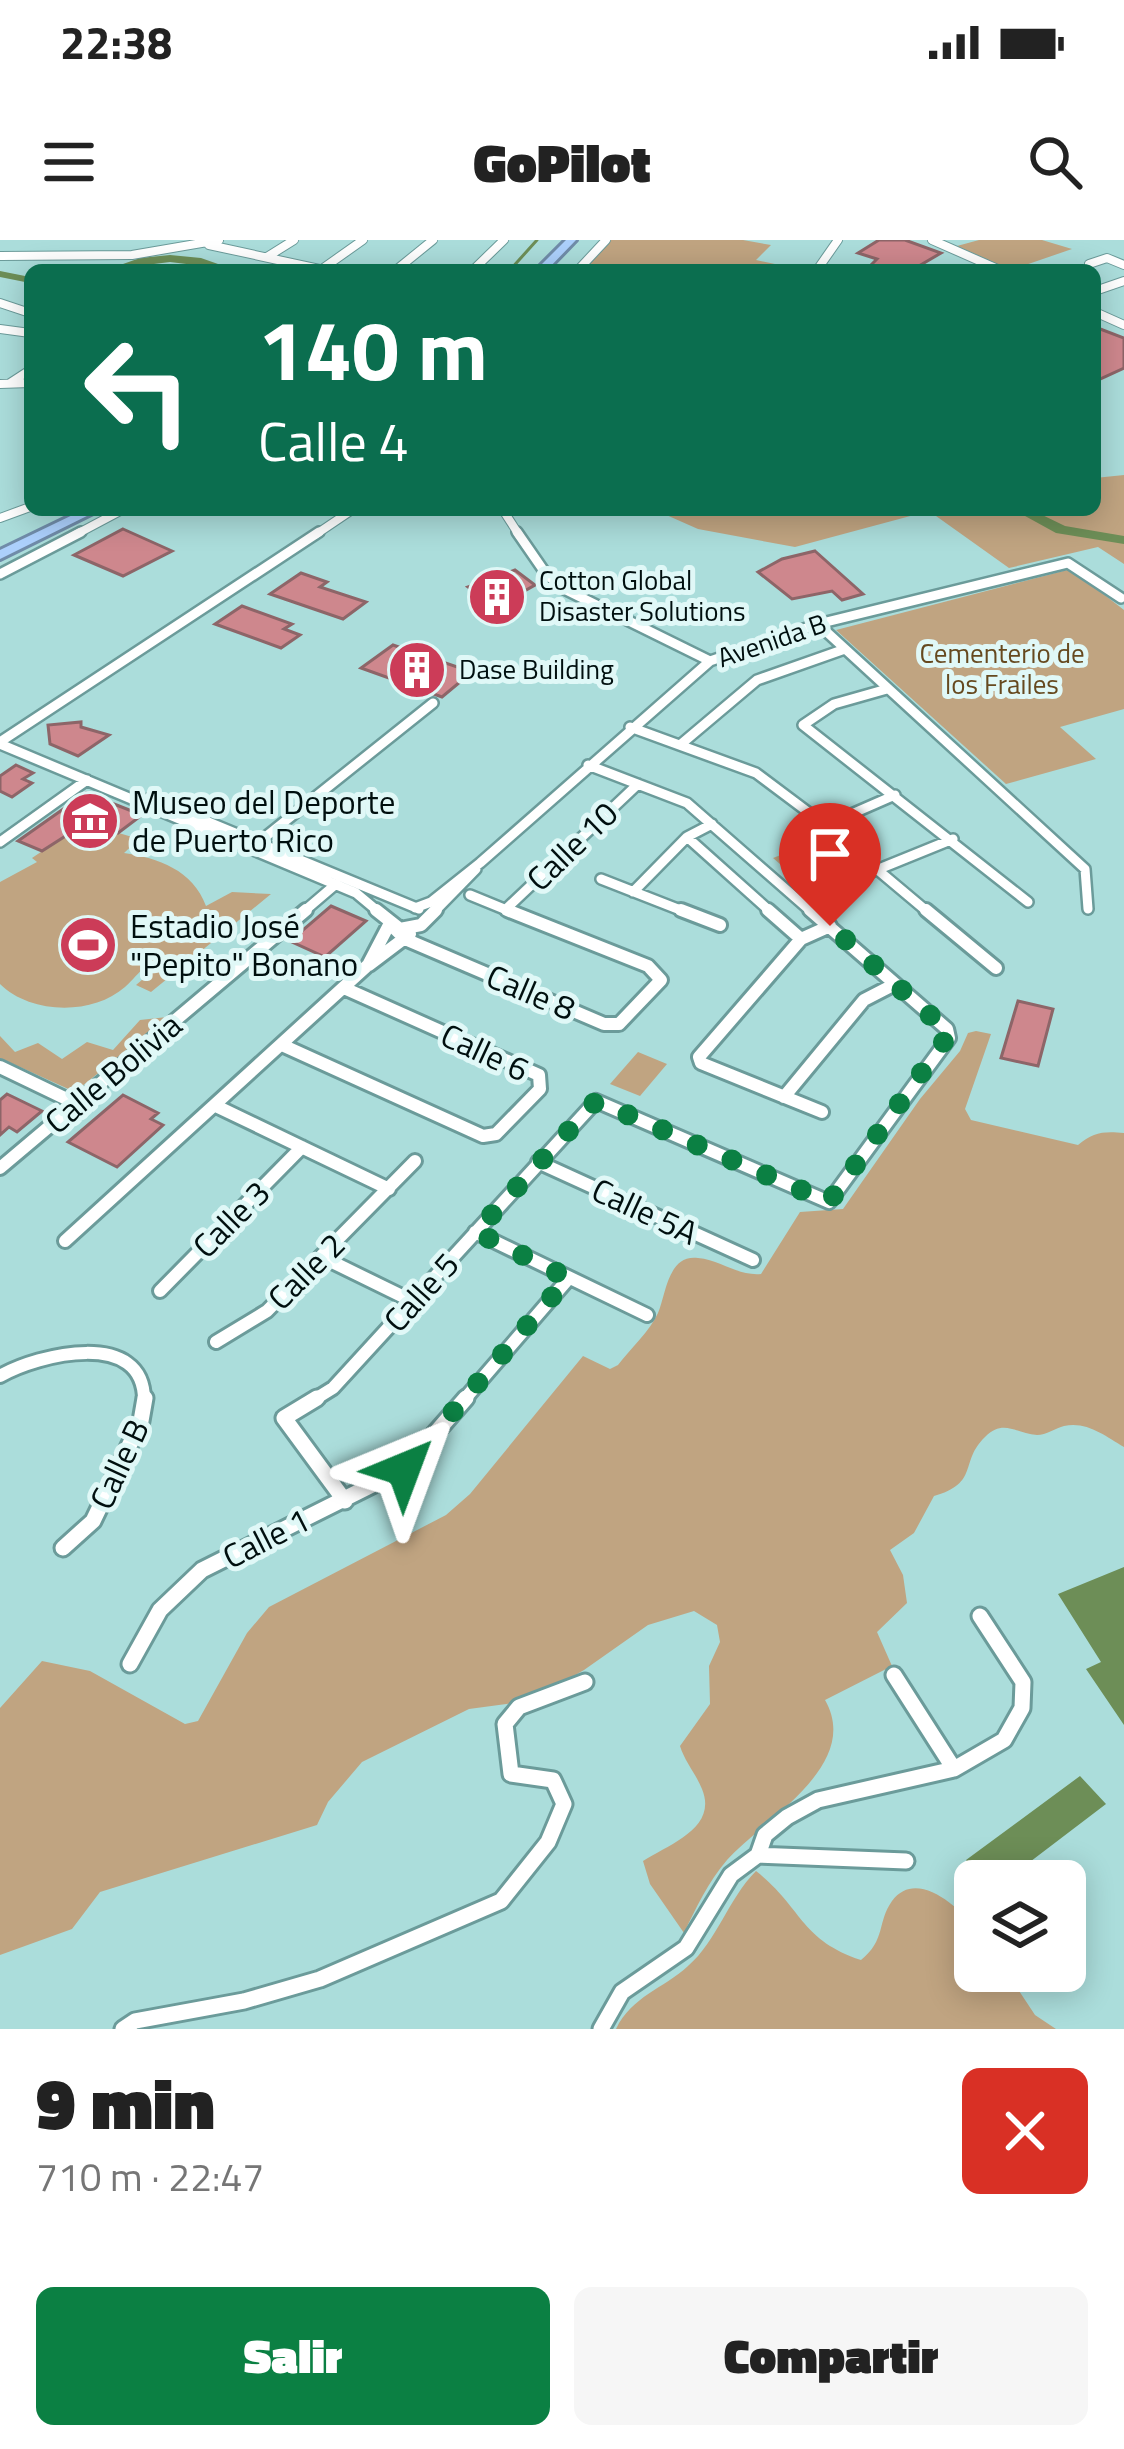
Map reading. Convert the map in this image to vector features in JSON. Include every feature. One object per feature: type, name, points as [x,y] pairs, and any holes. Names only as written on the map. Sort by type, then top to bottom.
[{"type":"highway","points":[[562,264],[586,240]]},
{"type":"highway","points":[[547,264],[570,242]]},
{"type":"highway","points":[[0,544],[58,516]]},
{"type":"highway","points":[[0,555],[81,516]]},
{"type":"street","points":[[0,256],[132,255],[219,240]]},
{"type":"street","points":[[267,257],[293,240]]},
{"type":"street","points":[[331,264],[363,240]]},
{"type":"street","points":[[403,264],[433,240]]},
{"type":"street","points":[[479,264],[504,240]]},
{"type":"street","points":[[584,264],[606,240]]},
{"type":"street","points":[[932,240],[986,264]]},
{"type":"street","points":[[208,244],[297,264]]},
{"type":"street","points":[[1089,264],[1106,258],[1124,265]]},
{"type":"street","points":[[0,574],[111,516]]},
{"type":"street","points":[[1,740],[343,516]]},
{"type":"street","points":[[506,516],[546,574],[564,590],[710,662]]},
{"type":"street","name":"Avenida B","points":[[368,965],[394,911],[431,902],[710,662],[818,624],[1068,563],[1121,598]]},
{"type":"street","points":[[818,624],[1085,869],[1088,909]]},
{"type":"street","points":[[680,745],[757,680],[845,649]]},
{"type":"street","points":[[887,689],[834,704],[803,725],[1028,902]]},
{"type":"street","points":[[259,842],[433,703]]},
{"type":"street","points":[[630,728],[763,776],[820,821],[840,819],[895,795]]},
{"type":"street","points":[[1,740],[413,908],[421,924],[392,923]]},
{"type":"street","name":"Calle 8","points":[[1,740],[362,896],[405,939],[613,1026],[626,1019],[661,980],[648,966],[470,895]]},
{"type":"street","points":[[588,765],[687,803],[896,984],[863,1000],[784,1097]]},
{"type":"street","points":[[0,842],[87,780]]},
{"type":"street","name":"Calle 10","points":[[506,909],[638,784]]},
{"type":"street","points":[[633,892],[687,837],[712,824]]},
{"type":"street","points":[[687,837],[801,939]]},
{"type":"street","points":[[800,901],[953,839]]},
{"type":"street","name":"Avenida B","points":[[65,1241],[368,965],[466,884],[480,863]]},
{"type":"street","points":[[879,871],[996,968]]},
{"type":"street","points":[[601,879],[720,926]]},
{"type":"street","name":"Calle Bolivia","points":[[0,1168],[336,884]]},
{"type":"street","points":[[822,1112],[701,1063],[699,1058],[801,939],[830,926]]},
{"type":"street","name":"Calle 5","points":[[344,1501],[284,1418],[333,1388],[596,1101],[829,1202],[950,1033],[896,984]]},
{"type":"street","name":"Calle 6","points":[[282,1045],[483,1136],[496,1134],[540,1089],[539,1075],[344,988]]},
{"type":"street","points":[[0,1067],[77,1104]]},
{"type":"street","points":[[216,1106],[388,1189]]},
{"type":"street","name":"Calle 3","points":[[160,1291],[302,1147]]},
{"type":"street","name":"Calle 2","points":[[216,1342],[254,1322],[415,1162]]},
{"type":"street","name":"Calle 5A","points":[[538,1162],[753,1260]]},
{"type":"street","points":[[476,1232],[647,1315]]},
{"type":"street","points":[[322,1257],[412,1301]]},
{"type":"street","name":"Calle 1","points":[[130,1664],[160,1610],[202,1570],[404,1469],[568,1278]]},
{"type":"street","name":"Calle B","points":[[0,1376],[19,1362],[50,1351],[86,1349],[104,1353],[132,1370],[145,1394],[141,1420],[93,1521],[63,1548]]},
{"type":"street","points":[[601,2029],[622,1992],[686,1948],[730,1875],[758,1855],[765,1835],[818,1800],[954,1769],[1004,1740],[1024,1696],[1023,1682],[980,1616]]},
{"type":"street","points":[[894,1675],[954,1769]]},
{"type":"street","points":[[123,2029],[135,2021],[244,2001],[320,1978],[501,1901],[537,1859],[564,1804],[553,1780],[512,1774],[505,1724],[519,1707],[585,1682]]},
{"type":"street","points":[[758,1855],[906,1862]]},
{"type":"green space","points":[[610,240],[743,240],[771,245],[756,260],[775,264],[587,264]]},
{"type":"green space","points":[[979,240],[1042,240],[1072,249],[1028,264],[998,264],[957,246]]},
{"type":"green space","points":[[1124,475],[1124,564],[1098,547],[1009,568],[936,516],[1101,516],[1101,477]]},
{"type":"green space","points":[[669,516],[910,516],[795,547],[698,529]]},
{"type":"green space","name":"Cementerio de los Frailes","points":[[1071,569],[1124,610],[1124,709],[1060,727],[1096,759],[1006,784],[836,630]]},
{"type":"green space","name":"Estadio José \"Pepito\" Bonano","points":[[95,826],[139,839],[124,853],[173,868],[192,883],[206,906],[232,892],[271,894],[151,992],[136,985],[150,973],[143,969],[125,987],[96,1003],[61,1008],[28,1001],[0,984],[0,882],[37,862],[32,858],[75,829]]},
{"type":"green space","points":[[843,831],[888,867],[809,889],[773,858]]},
{"type":"green space","points":[[167,1017],[75,1092],[0,1058],[0,1036],[15,1052],[38,1043],[62,1059],[87,1042],[113,1050],[140,1020]]},
{"type":"green space","points":[[968,1033],[991,1034],[965,1109],[971,1120],[1078,1145],[1099,1133],[1124,1133],[1124,1447],[1096,1430],[1072,1425],[1037,1435],[998,1429],[985,1437],[958,1485],[934,1496],[914,1533],[890,1550],[903,1575],[907,1603],[877,1632],[892,1666],[825,1700],[833,1724],[820,1769],[727,1860],[684,1933],[650,1884],[643,1861],[689,1833],[703,1814],[702,1789],[680,1746],[710,1704],[709,1666],[720,1642],[717,1625],[694,1611],[648,1625],[530,1701],[469,1709],[362,1762],[328,1802],[317,1825],[100,1892],[72,1929],[0,1955],[0,1708],[42,1661],[90,1671],[185,1724],[198,1721],[247,1633],[269,1607],[446,1515],[470,1494],[583,1356],[610,1369],[618,1365],[654,1320],[680,1262],[698,1258],[761,1274],[800,1212],[843,1209],[960,1051]]},
{"type":"green space","points":[[638,1052],[667,1064],[640,1096],[610,1084]]},
{"type":"green space","points":[[756,1871],[813,1932],[861,1960],[878,1938],[892,1901],[902,1892],[913,1888],[936,1894],[954,1907],[954,1992],[1020,1992],[1035,2015],[1056,2029],[616,2029],[639,2001],[698,1956]]},
{"type":"shaded area","points":[[1124,1567],[1124,1725],[1086,1669],[1101,1662],[1058,1594]]},
{"type":"shaded area","points":[[1080,1776],[1106,1804],[1033,1860],[966,1860]]},
{"type":"building","points":[[879,240],[905,240],[941,253],[922,264],[872,264],[877,259],[858,253]]},
{"type":"building","points":[[1101,329],[1124,338],[1124,368],[1101,379]]},
{"type":"building","points":[[123,529],[172,551],[123,576],[74,555]]},
{"type":"building","points":[[815,551],[863,594],[842,600],[832,591],[792,599],[758,572],[782,559]]},
{"type":"building","name":"Cotton Global Disaster Solutions","points":[[515,570],[535,585],[496,607],[468,587]]},
{"type":"building","points":[[301,573],[327,582],[320,587],[366,602],[343,619],[270,594]]},
{"type":"building","points":[[242,606],[292,624],[284,629],[300,635],[281,648],[215,624]]},
{"type":"building","name":"Dase Building","points":[[393,645],[472,672],[442,697],[361,668]]},
{"type":"building","points":[[81,722],[81,727],[109,735],[78,756],[50,744],[48,725]]},
{"type":"building","points":[[16,765],[33,773],[23,779],[32,783],[12,797],[0,791],[0,776]]},
{"type":"building","name":"Museo del Deporte de Puerto Rico","points":[[86,793],[142,815],[118,833],[95,826],[75,830],[42,851],[18,841]]},
{"type":"building","points":[[331,906],[366,921],[325,957],[290,941]]},
{"type":"building","points":[[1018,1001],[1053,1009],[1038,1066],[1001,1058]]},
{"type":"building","points":[[7,1094],[42,1111],[17,1132],[9,1127],[0,1135],[0,1100]]},
{"type":"building","points":[[123,1095],[158,1113],[151,1119],[163,1125],[117,1167],[68,1142]]},
{"type":"waterway","points":[[515,264],[537,240]]},
{"type":"waterway","points":[[133,264],[170,259],[208,264]]},
{"type":"waterway","points":[[0,274],[24,279]]},
{"type":"waterway","points":[[1033,516],[1061,530],[1124,540]]},
{"type":"place","name":"Cotton Global Disaster Solutions","points":[[497,597]]},
{"type":"place","name":"Dase Building","points":[[417,670]]},
{"type":"place","name":"Museo del Deporte de Puerto Rico","points":[[90,821]]},
{"type":"place","name":"Estadio José \"Pepito\" Bonano","points":[[88,945]]},
{"type":"route","points":[[404,1469],[568,1278],[476,1232],[596,1101],[829,1202],[950,1038],[950,1033],[830,926]]}]
